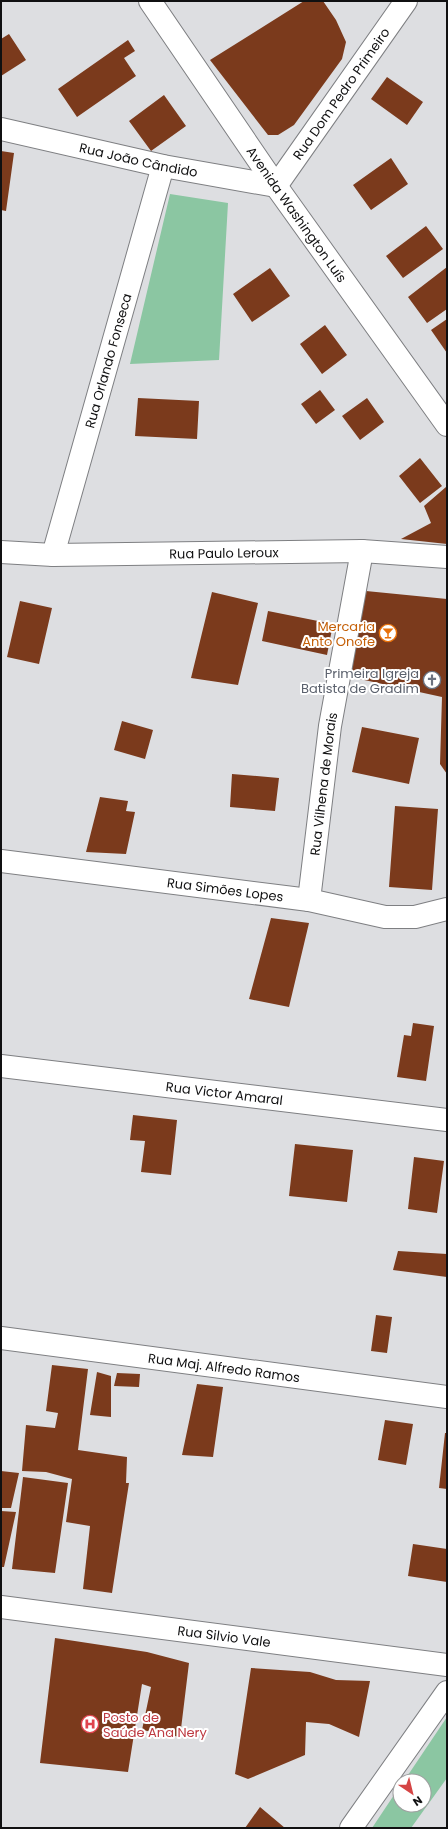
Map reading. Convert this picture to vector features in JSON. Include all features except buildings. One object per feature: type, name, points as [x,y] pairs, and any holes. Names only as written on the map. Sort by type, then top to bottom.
[{"type":"street","name":"Avenida Washington Luís","points":[[150,1],[276,186],[447,425]]},
{"type":"street","name":"Rua Dom Pedro Primeiro","points":[[276,186],[406,1]]},
{"type":"street","name":"Rua João Cândido","points":[[1,129],[163,166],[276,186]]},
{"type":"street","name":"Rua Orlando Fonseca","points":[[53,555],[163,166]]},
{"type":"street","name":"Rua Paulo Leroux","points":[[1,552],[53,555],[362,551],[447,557]]},
{"type":"street","name":"Rua Vilhena de Morais","points":[[308,900],[330,726],[362,551]]},
{"type":"street","name":"Rua Simões Lopes","points":[[1,861],[308,900],[385,917],[415,917],[447,909]]},
{"type":"street","name":"Rua Victor Amaral","points":[[1,1066],[447,1120]]},
{"type":"street","name":"Rua Maj. Alfredo Ramos","points":[[1,1338],[447,1397]]},
{"type":"street","name":"Rua Silvio Vale","points":[[1,1606],[447,1665]]},
{"type":"street","points":[[351,1828],[447,1692]]},
{"type":"green space","points":[[170,194],[228,203],[219,360],[130,364]]},
{"type":"green space","points":[[447,1717],[447,1778],[432,1799],[432,1773],[409,1773]]},
{"type":"green space","points":[[392,1798],[392,1813],[422,1813],[411,1828],[372,1828]]},
{"type":"place","name":"Mercaria Anto Onofe","points":[[388,633]]},
{"type":"place","name":"Primeira Igreja Batista de Gradim","points":[[432,680]]},
{"type":"place","name":"Posto de Saúde Ana Nery","points":[[90,1724]]}]
